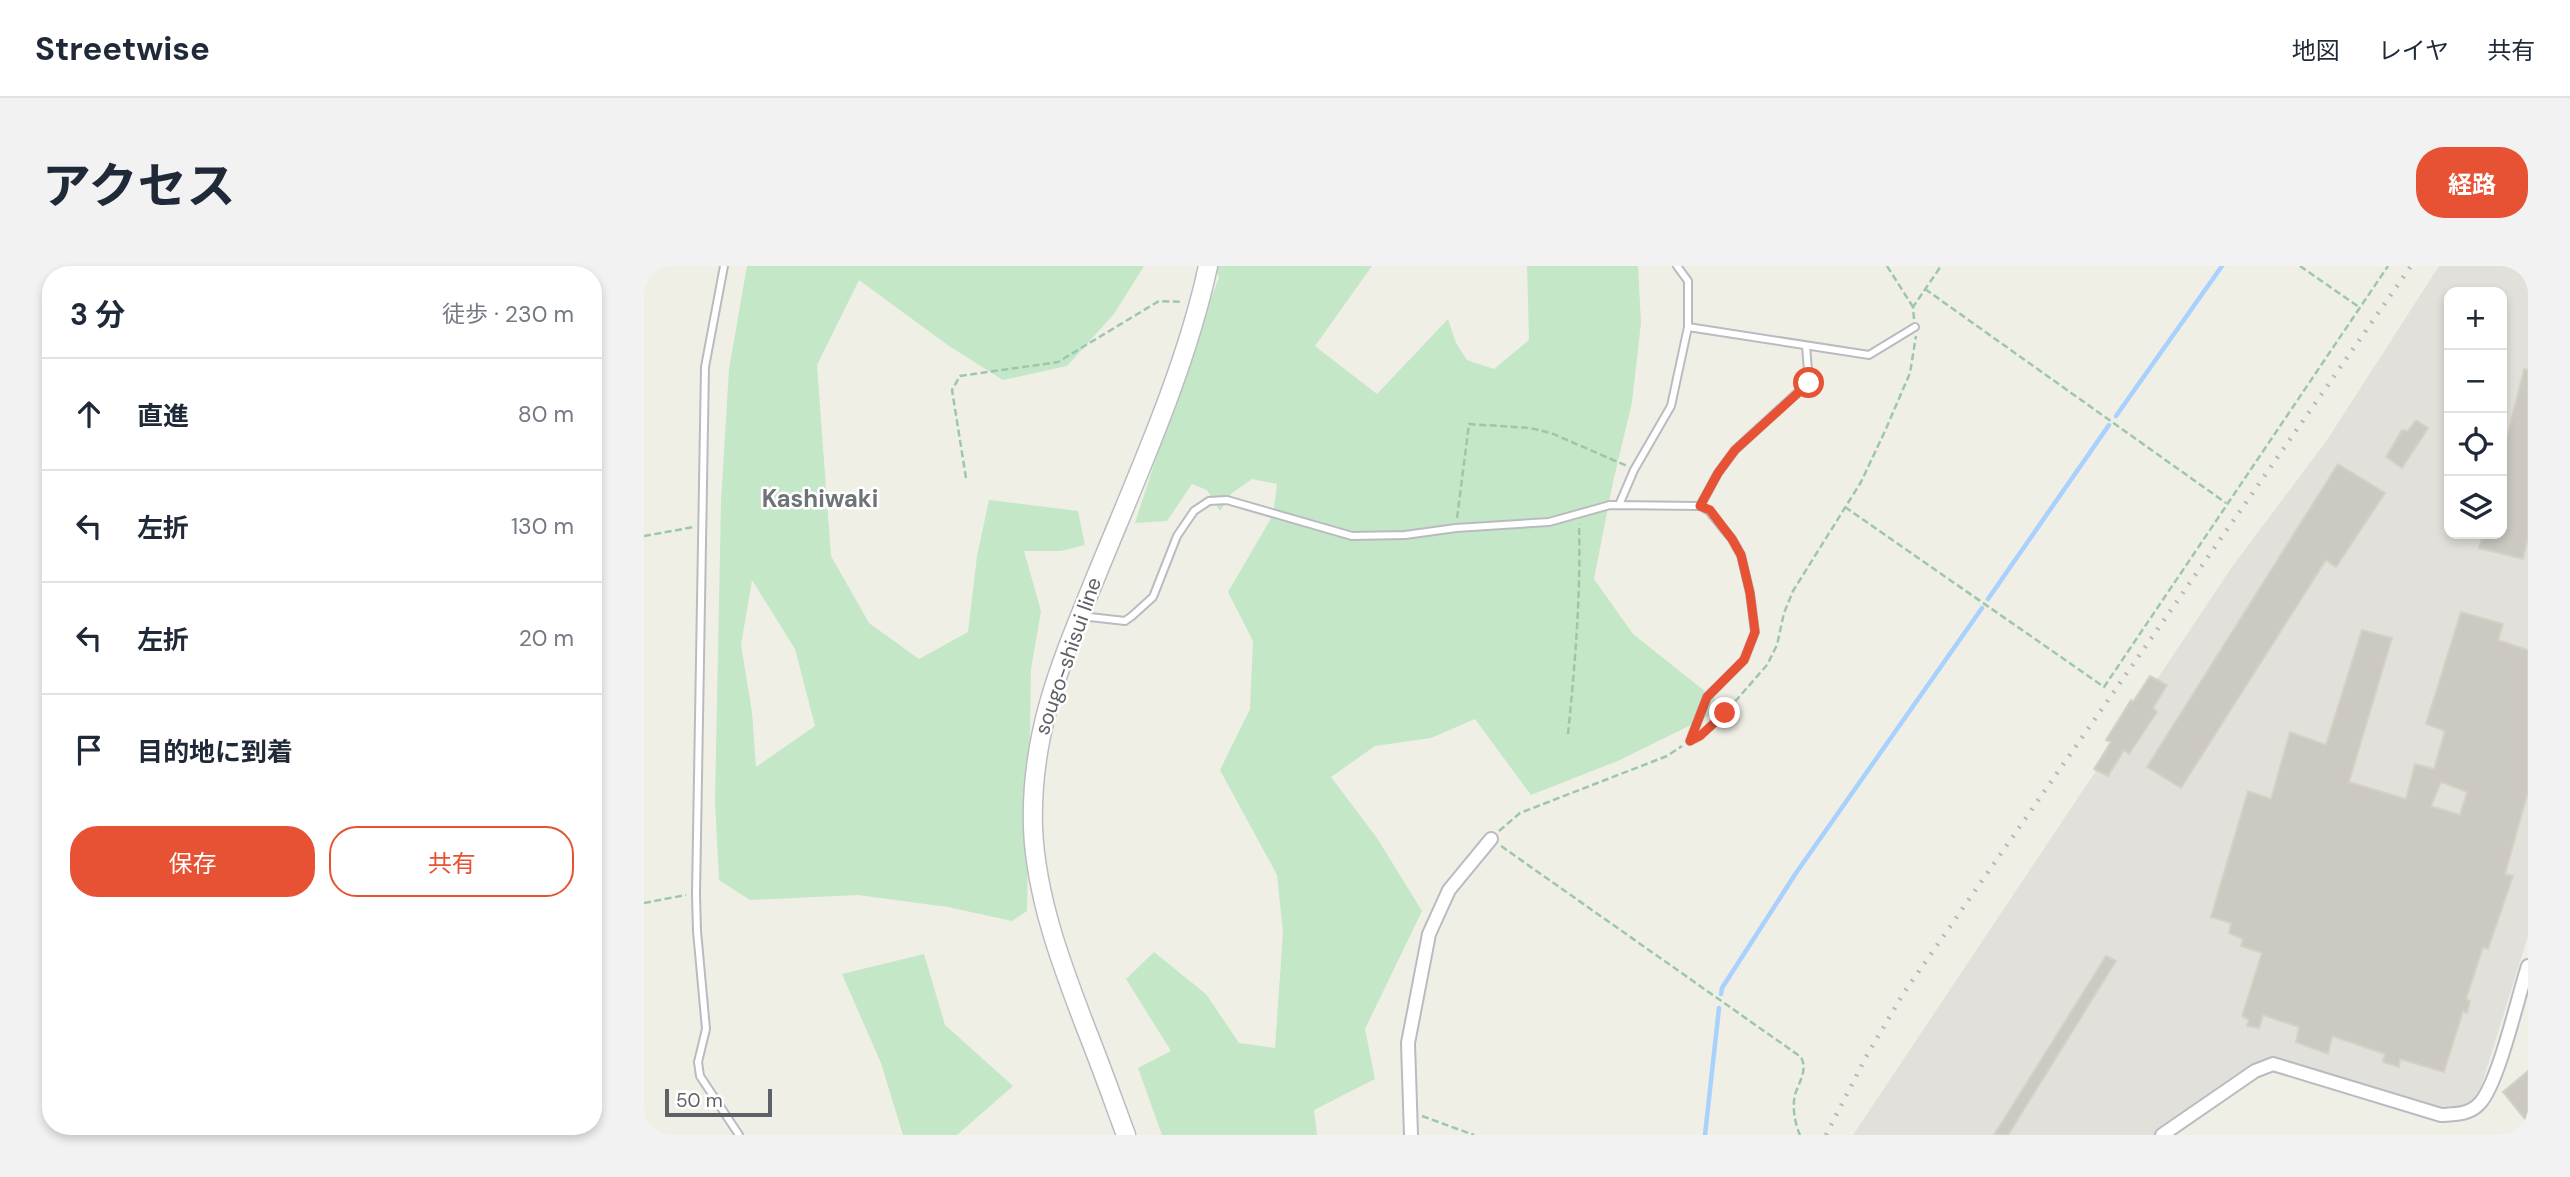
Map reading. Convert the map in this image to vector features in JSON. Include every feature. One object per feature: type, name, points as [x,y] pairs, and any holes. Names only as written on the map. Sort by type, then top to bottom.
[{"type":"main road","name":"sougo-shisui line","points":[[1126,1135],[1049,923],[1033,829],[1034,782],[1045,712],[1079,616],[1164,406],[1200,303],[1208,266]]},
{"type":"street","points":[[1411,1135],[1408,1043],[1429,934],[1449,890],[1491,839]]},
{"type":"street","points":[[2162,1135],[2255,1071],[2273,1064],[2441,1115],[2464,1114],[2480,1104],[2491,1084],[2528,966]]},
{"type":"lane","points":[[724,266],[706,353],[696,894],[706,1029],[698,1062],[700,1076],[739,1135]]},
{"type":"lane","points":[[1619,505],[1634,470],[1671,406],[1688,327],[1688,281],[1677,266]]},
{"type":"lane","points":[[1688,327],[1869,355],[1915,327]]},
{"type":"lane","points":[[1700,506],[1718,473],[1735,450],[1809,383],[1806,346]]},
{"type":"lane","points":[[1079,616],[1125,621],[1132,616],[1153,597],[1182,528],[1194,511],[1209,502],[1227,500],[1352,536],[1405,535],[1456,528],[1549,522],[1619,505],[1700,506],[1710,510],[1741,555],[1755,632],[1744,660],[1707,697],[1690,741]]},
{"type":"path","points":[[1800,1135],[1796,1126],[1794,1099],[1804,1072],[1801,1057],[1491,839],[1520,813],[1667,755],[1700,736],[1725,713],[1767,665],[1777,645],[1784,613],[1793,591],[1861,482],[1910,373],[1917,342],[1913,307],[1887,266]]},
{"type":"path","points":[[1913,307],[1941,266]]},
{"type":"path","points":[[2300,266],[2358,307]]},
{"type":"path","points":[[1845,507],[2104,687],[2388,266]]},
{"type":"path","points":[[1925,289],[2226,503]]},
{"type":"path","points":[[966,478],[952,390],[960,376],[1058,362],[1159,302],[1200,303]]},
{"type":"path","points":[[1456,528],[1469,424],[1530,428],[1551,433],[1634,470]]},
{"type":"path","points":[[1568,734],[1577,643],[1580,562],[1578,513]]},
{"type":"path","points":[[644,536],[704,525]]},
{"type":"path","points":[[644,903],[696,894]]},
{"type":"path","points":[[1409,1112],[1474,1135]]},
{"type":"shaded area","points":[[2439,266],[2528,266],[2528,936],[2475,1099],[2453,1110],[2437,1110],[2277,1059],[2252,1066],[2153,1135],[1853,1135],[2232,567],[2327,440]]},
{"type":"green space","points":[[747,266],[1144,266],[1114,314],[1067,366],[1003,380],[949,346],[859,280],[817,365],[831,556],[869,623],[919,659],[968,632],[977,556],[989,500],[1078,511],[1085,545],[1061,551],[1024,551],[1041,611],[1031,669],[1027,911],[1012,921],[948,907],[858,895],[750,900],[719,880],[715,802],[721,501],[729,369]],"holes":[[[752,580],[795,649],[815,726],[756,767],[752,712],[741,645]]]},
{"type":"green space","points":[[1213,266],[1372,266],[1315,346],[1377,394],[1448,319],[1456,343],[1467,360],[1494,369],[1529,340],[1527,266],[1638,266],[1641,323],[1632,402],[1594,579],[1633,634],[1716,700],[1715,713],[1620,760],[1531,795],[1475,719],[1431,738],[1375,746],[1331,777],[1377,838],[1422,911],[1365,1029],[1375,1079],[1314,1110],[1317,1135],[1162,1135],[1138,1068],[1171,1051],[1126,979],[1154,952],[1206,994],[1239,1043],[1275,1048],[1283,932],[1277,875],[1220,770],[1250,709],[1253,641],[1228,592],[1273,515],[1277,484],[1252,479],[1232,493],[1220,511],[1207,490],[1192,484],[1167,521],[1135,523],[1188,360],[1219,277]]},
{"type":"green space","points":[[924,954],[945,1025],[1013,1086],[957,1135],[903,1135],[881,1063],[842,974]]},
{"type":"building","points":[[2524,369],[2528,370],[2528,537],[2523,559],[2479,548],[2482,539],[2507,539],[2507,437]]},
{"type":"building","points":[[2416,420],[2428,428],[2402,468],[2386,457],[2402,430],[2408,431]]},
{"type":"building","points":[[2338,464],[2385,493],[2336,567],[2326,560],[2181,788],[2147,767]]},
{"type":"building","points":[[2461,612],[2503,624],[2498,640],[2528,650],[2528,792],[2505,874],[2513,876],[2488,949],[2483,947],[2466,999],[2470,1001],[2467,1013],[2463,1011],[2444,1072],[2400,1059],[2399,1067],[2383,1062],[2385,1054],[2332,1036],[2328,1054],[2296,1042],[2299,1027],[2263,1015],[2259,1028],[2247,1026],[2249,1020],[2242,1016],[2262,953],[2241,946],[2243,939],[2229,933],[2231,923],[2211,917],[2248,791],[2271,799],[2290,732],[2326,745],[2362,630],[2392,638],[2349,782],[2406,799],[2415,764],[2434,769],[2445,731],[2426,724]],"holes":[[[2441,782],[2467,792],[2460,815],[2431,806]]]},
{"type":"building","points":[[2150,676],[2167,685],[2153,708],[2157,712],[2129,754],[2124,750],[2108,776],[2094,769],[2111,742],[2106,740]]},
{"type":"building","points":[[2106,956],[2116,961],[2008,1135],[1994,1135]]},
{"type":"building","points":[[2528,1071],[2528,1123],[2503,1092]]},
{"type":"waterway","points":[[2116,416],[2222,266]]},
{"type":"waterway","points":[[1988,599],[2109,425]]},
{"type":"waterway","points":[[1721,994],[1722,988],[1796,873],[1982,608]]},
{"type":"waterway","points":[[1705,1135],[1719,1008]]},
{"type":"railway","points":[[1826,1135],[1866,1057],[1903,994],[2411,266]]},
{"type":"district","name":"Kashiwaki","points":[[820,498]]},
{"type":"route","points":[[1725,713],[1700,736],[1690,741],[1707,697],[1744,660],[1755,632],[1741,555],[1710,510],[1700,506],[1718,473],[1735,450],[1809,383]]}]
